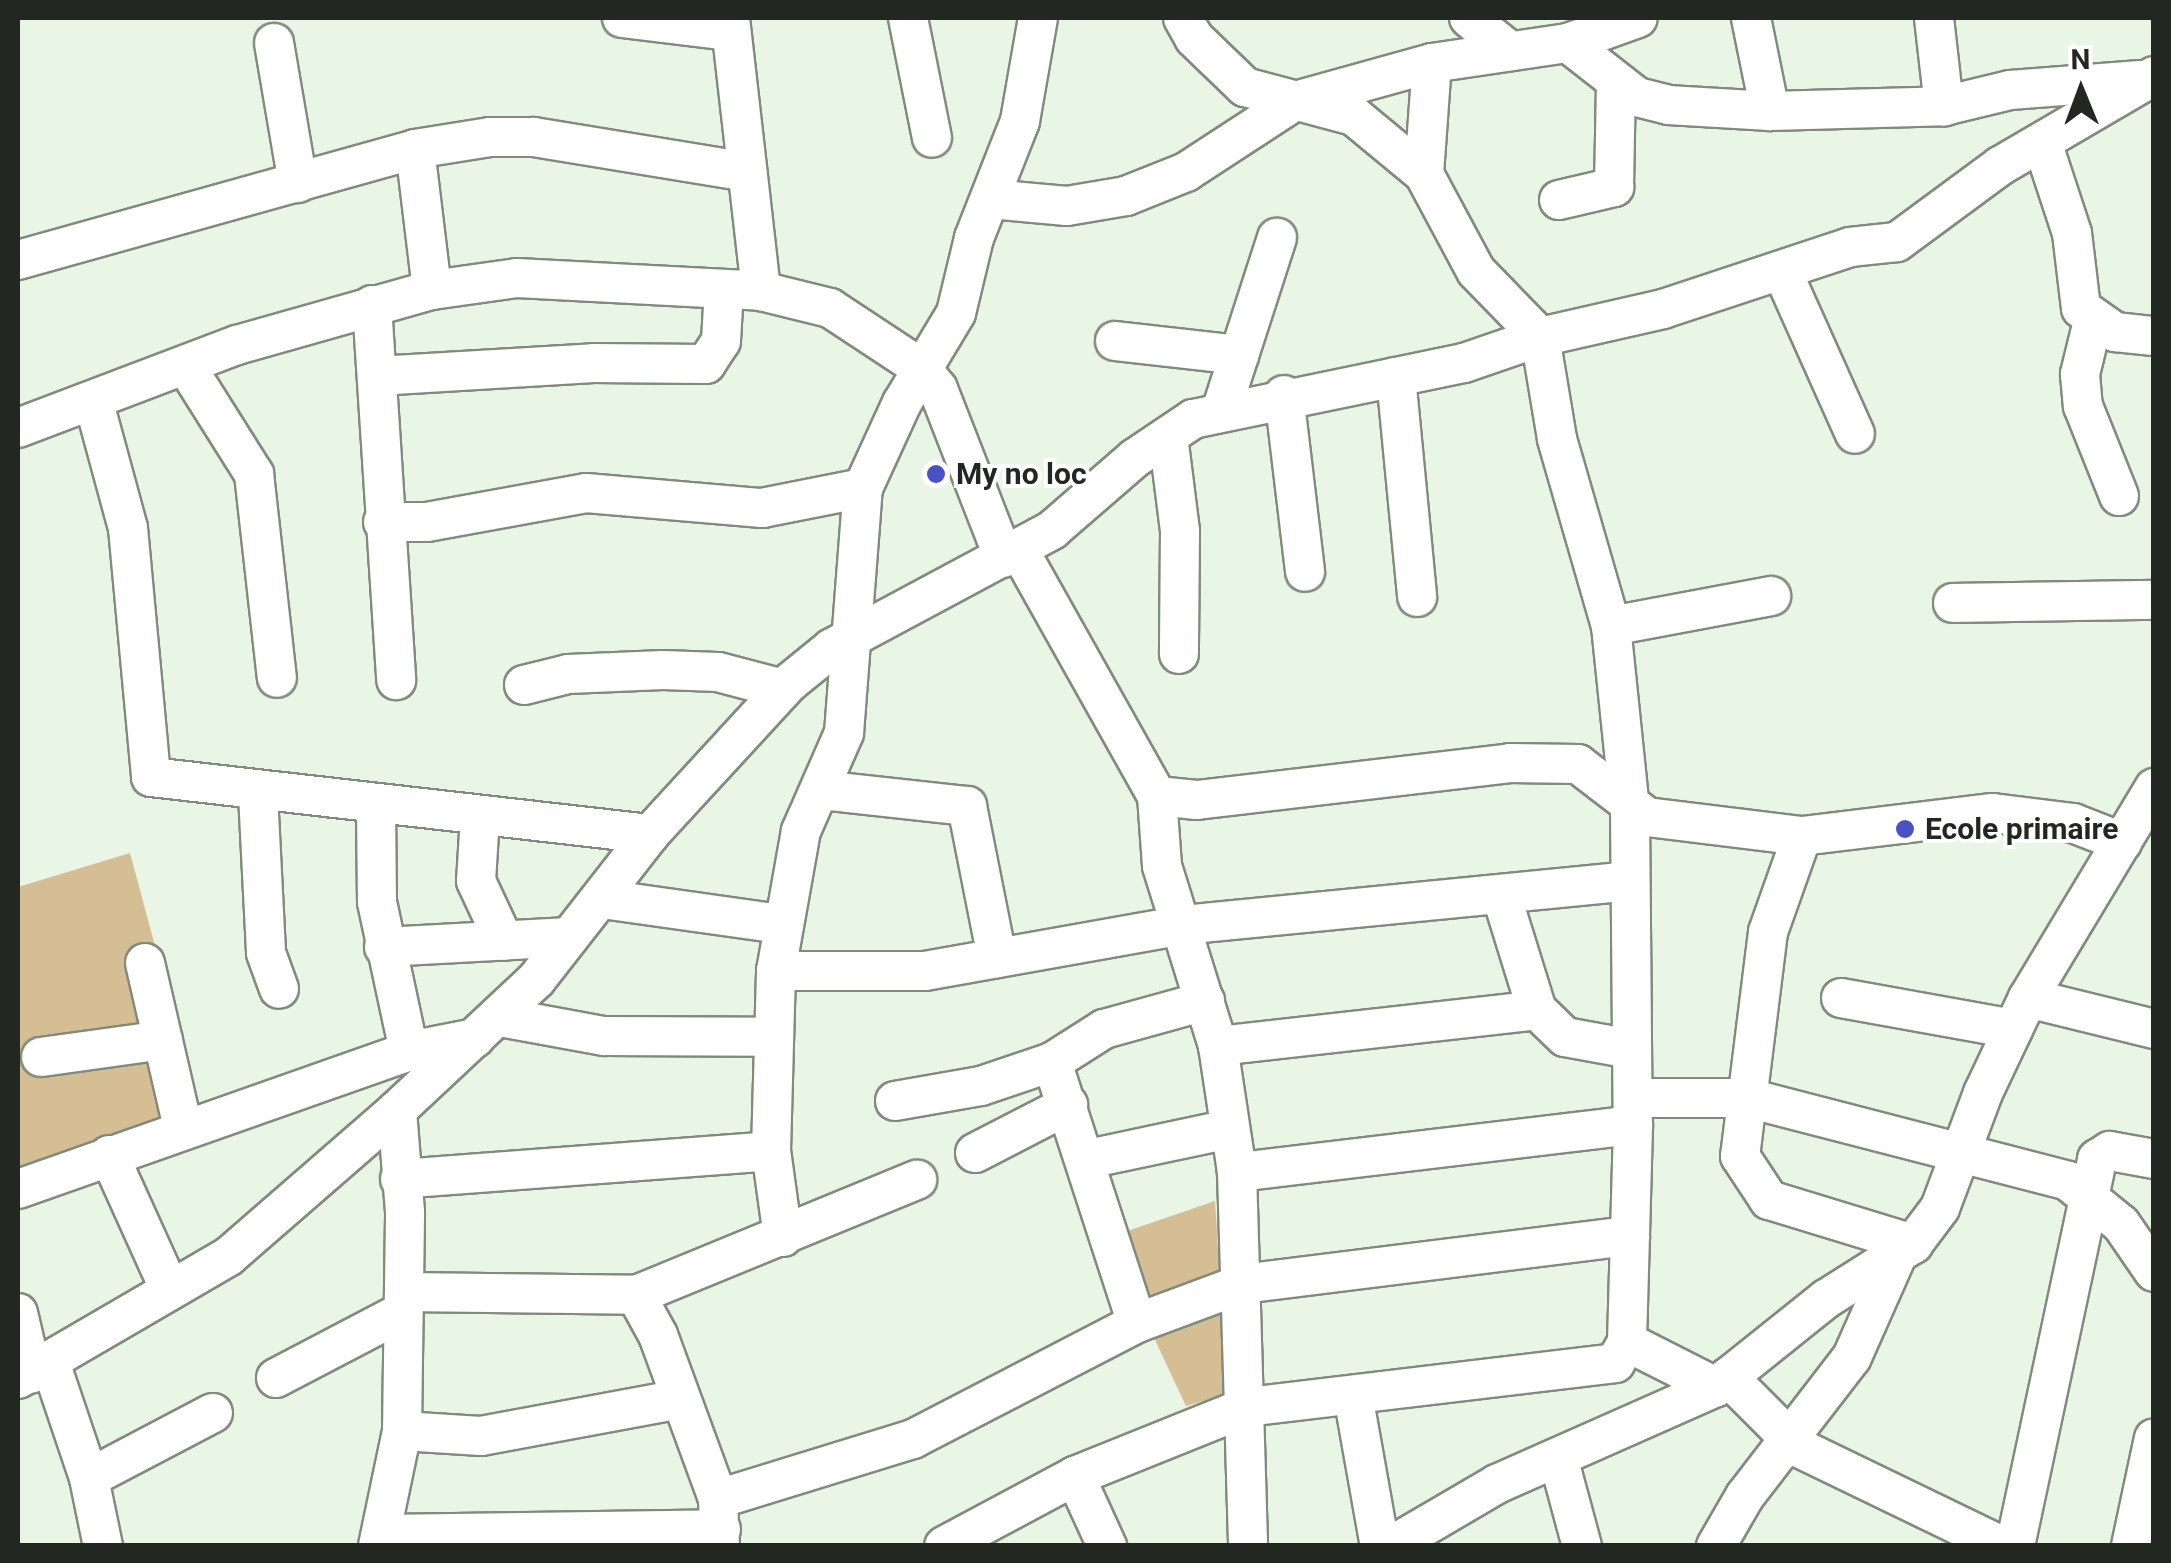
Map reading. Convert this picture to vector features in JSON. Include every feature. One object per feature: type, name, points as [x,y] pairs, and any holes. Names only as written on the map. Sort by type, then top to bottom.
[{"type":"street","points":[[377,376],[594,363],[706,364],[721,341],[743,290],[747,172],[730,24],[622,18]]},
{"type":"street","points":[[908,18],[932,138]]},
{"type":"street","points":[[784,1236],[772,1151],[770,1036],[781,924],[801,830],[842,743],[864,488],[921,368],[956,312],[990,199],[1020,120],[1038,18]]},
{"type":"street","points":[[944,1546],[1076,1476],[1247,1407],[1615,1363],[1628,1342],[1633,1111],[1630,810],[1611,626],[1557,439],[1540,337],[1476,271],[1424,174],[1354,116],[1245,86],[1227,73],[1183,18]]},
{"type":"street","points":[[1468,18],[1510,51]]},
{"type":"street","points":[[990,199],[1067,206],[1155,186],[1295,101],[1432,63],[1568,43],[1638,18]]},
{"type":"street","points":[[1751,18],[1770,111]]},
{"type":"street","points":[[1934,18],[1944,106]]},
{"type":"street","points":[[274,43],[298,184]]},
{"type":"street","points":[[1568,43],[1616,83],[1668,106],[1770,111],[1944,106],[2010,90],[2151,78]]},
{"type":"street","points":[[1424,174],[1432,63]]},
{"type":"street","points":[[34,1372],[229,1256],[397,1110],[488,1027],[603,899],[650,834],[783,690],[851,638],[1011,554],[1168,436],[1222,408],[1464,364],[1540,337],[1783,273],[1850,248],[1897,242],[2000,166],[2042,145],[2151,78]]},
{"type":"street","points":[[1559,200],[1614,187],[1616,83]]},
{"type":"street","points":[[18,260],[415,149],[534,137],[747,172]]},
{"type":"street","points":[[2042,145],[2072,233],[2081,308],[2092,321],[2115,332],[2154,336]]},
{"type":"street","points":[[415,149],[432,290]]},
{"type":"street","points":[[1222,408],[1277,238]]},
{"type":"street","points":[[1783,273],[1855,434]]},
{"type":"street","points":[[18,428],[186,366],[372,305],[432,290],[518,278],[743,290],[830,308],[921,368],[938,389],[1011,554],[1157,796],[1162,866],[1218,1046],[1238,1172],[1248,1546]]},
{"type":"street","points":[[372,305],[396,680]]},
{"type":"street","points":[[2092,321],[2080,374],[2083,406],[2119,496]]},
{"type":"street","points":[[1115,341],[1239,355]]},
{"type":"street","points":[[186,366],[254,474],[277,678]]},
{"type":"street","points":[[1396,378],[1417,597]]},
{"type":"street","points":[[1284,395],[1305,572]]},
{"type":"street","points":[[94,403],[128,528],[147,771],[162,781],[258,794],[650,834]]},
{"type":"street","points":[[1168,436],[1180,531],[1179,654]]},
{"type":"street","points":[[383,522],[427,522],[586,494],[762,508],[864,488]]},
{"type":"street","points":[[1611,626],[1771,596]]},
{"type":"street","points":[[1952,603],[2154,600]]},
{"type":"street","points":[[524,686],[568,674],[663,670],[718,672],[783,690]]},
{"type":"street","points":[[1157,796],[1197,800],[1510,763],[1578,764],[1630,810],[1802,836],[1992,813],[2135,833]]},
{"type":"street","points":[[1716,1546],[1852,1357],[1904,1252],[1940,1208],[2021,1013],[2135,833],[2154,788]]},
{"type":"street","points":[[820,790],[967,806],[997,958]]},
{"type":"street","points":[[258,794],[266,953],[279,989]]},
{"type":"street","points":[[376,807],[384,948],[409,1050]]},
{"type":"street","points":[[480,816],[476,881],[504,940]]},
{"type":"street","points":[[1802,836],[1768,932],[1740,1156],[1770,1200],[1904,1252]]},
{"type":"street","points":[[776,971],[926,971],[1182,925],[1630,881]]},
{"type":"street","points":[[1501,894],[1537,1010],[1565,1037],[1631,1048]]},
{"type":"street","points":[[603,899],[781,924]]},
{"type":"street","points":[[384,948],[569,937]]},
{"type":"street","points":[[145,963],[183,1128]]},
{"type":"street","points":[[1841,998],[2154,1029]]},
{"type":"street","points":[[895,1102],[981,1086],[1052,1062],[1104,1030],[1205,1002]]},
{"type":"street","points":[[1218,1046],[1537,1010]]},
{"type":"street","points":[[18,1189],[409,1050],[488,1027],[604,1036],[770,1036]]},
{"type":"street","points":[[40,1058],[163,1040]]},
{"type":"street","points":[[1052,1062],[1088,1159],[1137,1323]]},
{"type":"street","points":[[1238,1172],[1633,1111],[1748,1098],[2086,1190],[2154,1272]]},
{"type":"street","points":[[975,1153],[1068,1105]]},
{"type":"street","points":[[397,1110],[403,1302],[402,1431],[380,1540],[720,1525],[912,1439],[1137,1323],[1242,1284],[1630,1236]]},
{"type":"street","points":[[1088,1159],[1230,1129]]},
{"type":"street","points":[[400,1179],[772,1151]]},
{"type":"street","points":[[2016,1546],[2086,1190],[2097,1159],[2110,1151],[2154,1159]]},
{"type":"street","points":[[108,1155],[170,1290]]},
{"type":"street","points":[[276,1378],[403,1302],[636,1295],[917,1180]]},
{"type":"street","points":[[1392,1546],[1481,1492],[1559,1461],[1722,1382],[1826,1299],[1904,1252]]},
{"type":"street","points":[[636,1295],[681,1399],[720,1525]]},
{"type":"street","points":[[18,1313],[34,1372],[89,1478],[102,1546]]},
{"type":"street","points":[[1628,1342],[1722,1382],[1790,1440],[2002,1546]]},
{"type":"street","points":[[1353,1395],[1380,1546]]},
{"type":"street","points":[[402,1431],[481,1436],[681,1399]]},
{"type":"street","points":[[89,1478],[213,1413]]},
{"type":"street","points":[[2132,1546],[2154,1438]]},
{"type":"street","points":[[1559,1461],[1582,1546]]},
{"type":"street","points":[[1076,1476],[1107,1546]]},
{"type":"shaded area","points":[[130,853],[201,1117],[18,1184],[18,887]]},
{"type":"shaded area","points":[[1215,1201],[1227,1394],[1186,1406],[1107,1238]]},
{"type":"place","name":"My no loc","points":[[936,474]]},
{"type":"place","name":"Ecole primaire","points":[[1905,829]]}]
